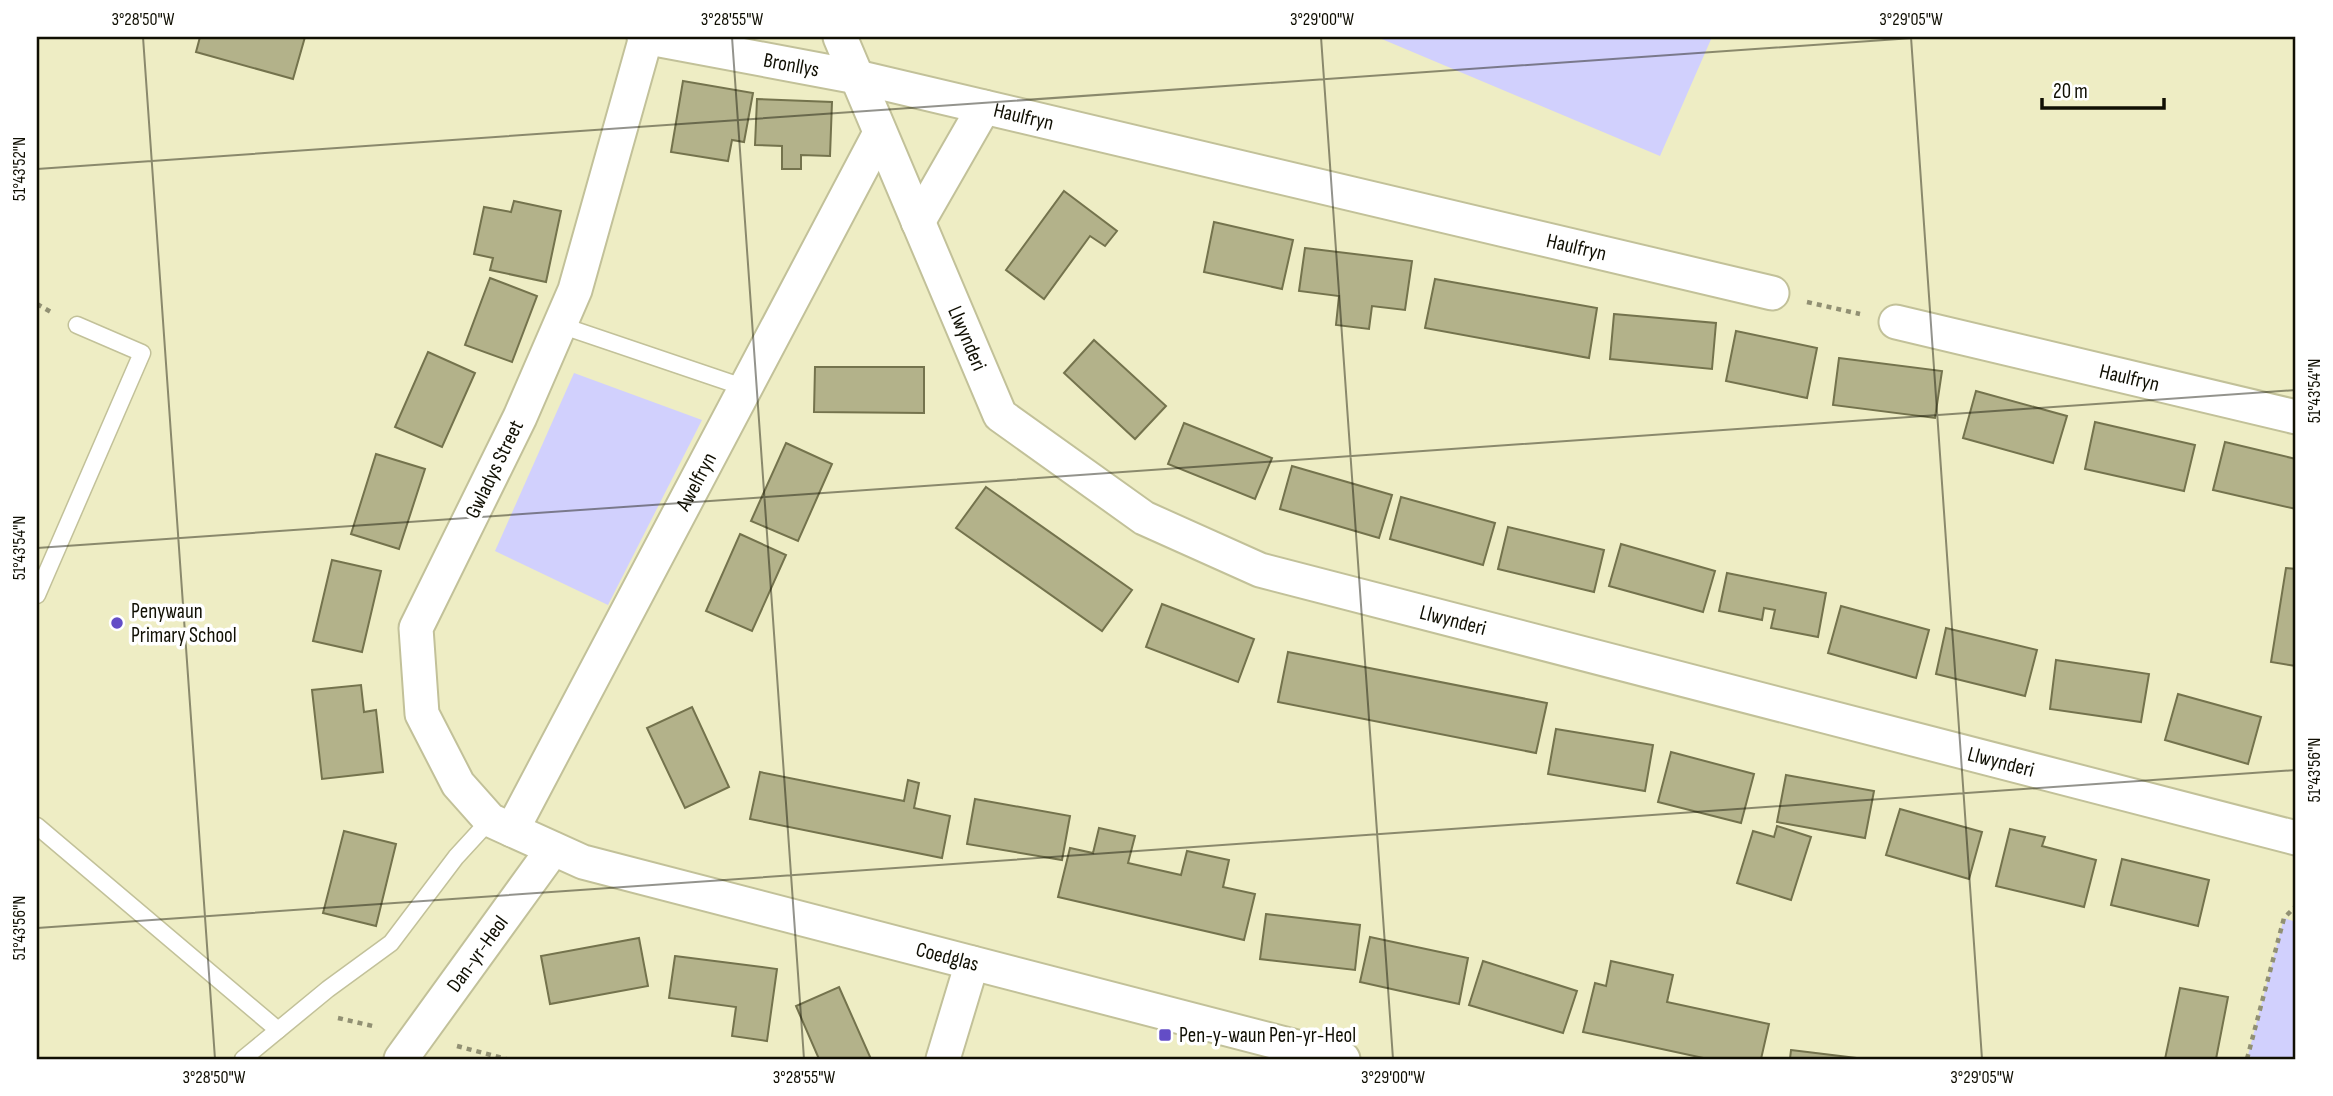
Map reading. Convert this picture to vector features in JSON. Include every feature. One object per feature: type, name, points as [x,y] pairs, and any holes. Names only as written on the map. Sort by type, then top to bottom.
[{"type":"street","name":"Bronllys","points":[[645,37],[857,77]]},
{"type":"street","name":"Gwladys Street","points":[[553,849],[501,825],[458,784],[422,714],[416,628],[520,416],[575,290],[645,37]]},
{"type":"street","name":"Llwynderi","points":[[840,37],[1000,415],[1144,519],[1260,570],[2296,838]]},
{"type":"street","name":"Haulfryn","points":[[857,77],[1772,293]]},
{"type":"street","points":[[918,222],[984,107]]},
{"type":"street","name":"Awelfryn","points":[[501,825],[746,388],[880,133]]},
{"type":"street","name":"Haulfryn","points":[[1896,322],[2296,417]]},
{"type":"street","name":"Coedglas","points":[[553,849],[583,862],[1343,1059]]},
{"type":"street","name":"Dan-yr-Heol","points":[[401,1059],[553,849]]},
{"type":"street","points":[[943,1059],[972,963]]},
{"type":"lane","points":[[37,595],[142,354],[77,325]]},
{"type":"lane","points":[[560,325],[746,388]]},
{"type":"lane","points":[[37,825],[278,1030]]},
{"type":"lane","points":[[243,1059],[391,943],[456,857],[501,825]]},
{"type":"path","points":[[1772,293],[1896,322]]},
{"type":"path","points":[[2247,1059],[2284,918],[2296,906]]},
{"type":"shaded area","points":[[1377,37],[1712,37],[1660,156]]},
{"type":"shaded area","points":[[574,373],[702,420],[608,605],[495,551]]},
{"type":"shaded area","points":[[2284,918],[2296,922],[2296,1059],[2247,1059]]},
{"type":"building","points":[[200,37],[305,37],[293,79],[196,52]]},
{"type":"building","points":[[683,81],[753,93],[744,142],[732,140],[728,161],[671,152]]},
{"type":"building","points":[[757,99],[832,102],[830,156],[801,155],[801,169],[782,169],[782,146],[755,145]]},
{"type":"building","points":[[1064,191],[1117,231],[1105,246],[1090,236],[1044,299],[1006,270]]},
{"type":"building","points":[[514,201],[561,211],[546,282],[490,270],[493,258],[474,254],[484,207],[511,212]]},
{"type":"building","points":[[1214,222],[1293,240],[1282,289],[1204,272]]},
{"type":"building","points":[[1305,248],[1412,261],[1405,310],[1372,306],[1369,329],[1336,325],[1339,296],[1299,291]]},
{"type":"building","points":[[490,278],[537,296],[512,362],[465,345]]},
{"type":"building","points":[[1435,279],[1597,308],[1589,358],[1425,328]]},
{"type":"building","points":[[1614,314],[1716,323],[1712,369],[1610,359]]},
{"type":"building","points":[[1736,331],[1817,348],[1807,398],[1726,381]]},
{"type":"building","points":[[1094,340],[1166,406],[1135,439],[1064,373]]},
{"type":"building","points":[[428,352],[475,373],[442,447],[395,427]]},
{"type":"building","points":[[1839,358],[1942,371],[1935,418],[1833,405]]},
{"type":"building","points":[[815,367],[924,367],[924,413],[814,412]]},
{"type":"building","points":[[1976,391],[2067,416],[2053,463],[1963,438]]},
{"type":"building","points":[[2095,422],[2195,445],[2184,491],[2085,469]]},
{"type":"building","points":[[1184,423],[1272,458],[1255,499],[1168,464]]},
{"type":"building","points":[[2225,442],[2296,459],[2296,509],[2213,490]]},
{"type":"building","points":[[786,443],[832,464],[798,541],[751,521]]},
{"type":"building","points":[[376,454],[425,469],[399,549],[351,534]]},
{"type":"building","points":[[1292,466],[1392,495],[1379,538],[1280,509]]},
{"type":"building","points":[[986,487],[1132,590],[1102,631],[956,528]]},
{"type":"building","points":[[1401,497],[1495,523],[1483,565],[1390,539]]},
{"type":"building","points":[[1508,527],[1604,550],[1594,592],[1498,569]]},
{"type":"building","points":[[740,534],[786,555],[752,631],[706,611]]},
{"type":"building","points":[[1621,544],[1715,571],[1703,612],[1609,586]]},
{"type":"building","points":[[332,560],[381,571],[362,652],[313,641]]},
{"type":"building","points":[[2286,568],[2296,569],[2296,666],[2271,662]]},
{"type":"building","points":[[1727,573],[1826,593],[1818,637],[1771,628],[1775,610],[1764,608],[1762,620],[1719,611]]},
{"type":"building","points":[[1162,604],[1254,639],[1238,682],[1146,647]]},
{"type":"building","points":[[1841,606],[1929,630],[1916,678],[1828,653]]},
{"type":"building","points":[[1946,628],[2037,650],[2025,696],[1936,674]]},
{"type":"building","points":[[1288,652],[1547,703],[1536,753],[1278,702]]},
{"type":"building","points":[[2056,660],[2149,674],[2141,722],[2050,709]]},
{"type":"building","points":[[361,685],[364,712],[376,710],[383,772],[322,779],[312,690]]},
{"type":"building","points":[[2178,694],[2261,717],[2248,764],[2165,740]]},
{"type":"building","points":[[692,707],[729,787],[685,808],[647,728]]},
{"type":"building","points":[[1556,729],[1653,745],[1645,791],[1548,774]]},
{"type":"building","points":[[1671,752],[1754,774],[1741,823],[1658,802]]},
{"type":"building","points":[[760,772],[904,801],[908,780],[919,783],[914,808],[950,816],[942,858],[750,819]]},
{"type":"building","points":[[1786,775],[1874,791],[1865,838],[1777,822]]},
{"type":"building","points":[[975,799],[1070,816],[1062,860],[967,844]]},
{"type":"building","points":[[1900,809],[1982,832],[1969,879],[1886,855]]},
{"type":"building","points":[[1777,826],[1811,837],[1791,900],[1737,883],[1753,831],[1774,837]]},
{"type":"building","points":[[1099,828],[1135,836],[1128,863],[1181,875],[1187,851],[1229,860],[1223,887],[1255,894],[1244,940],[1058,897],[1070,848],[1093,853]]},
{"type":"building","points":[[2010,829],[2045,837],[2042,846],[2096,860],[2084,907],[1996,886]]},
{"type":"building","points":[[344,831],[396,844],[376,926],[323,913]]},
{"type":"building","points":[[2122,859],[2209,880],[2198,926],[2111,905]]},
{"type":"building","points":[[1266,914],[1360,925],[1355,970],[1260,959]]},
{"type":"building","points":[[1370,937],[1468,958],[1459,1004],[1360,982]]},
{"type":"building","points":[[639,938],[648,986],[550,1004],[541,956]]},
{"type":"building","points":[[675,956],[777,969],[767,1041],[732,1036],[736,1007],[669,998]]},
{"type":"building","points":[[1483,961],[1577,991],[1563,1033],[1469,1005]]},
{"type":"building","points":[[1611,961],[1673,975],[1667,1002],[1769,1024],[1761,1059],[1708,1059],[1583,1032],[1595,983],[1606,986]]},
{"type":"building","points":[[839,987],[871,1059],[819,1059],[796,1006]]},
{"type":"building","points":[[2180,988],[2228,997],[2216,1059],[2165,1059]]},
{"type":"building","points":[[1791,1050],[1865,1059],[1790,1059]]},
{"type":"place","name":"Penywaun Primary School","points":[[117,623]]},
{"type":"place","name":"Pen-y-waun Pen-yr-Heol","points":[[1165,1035]]}]
